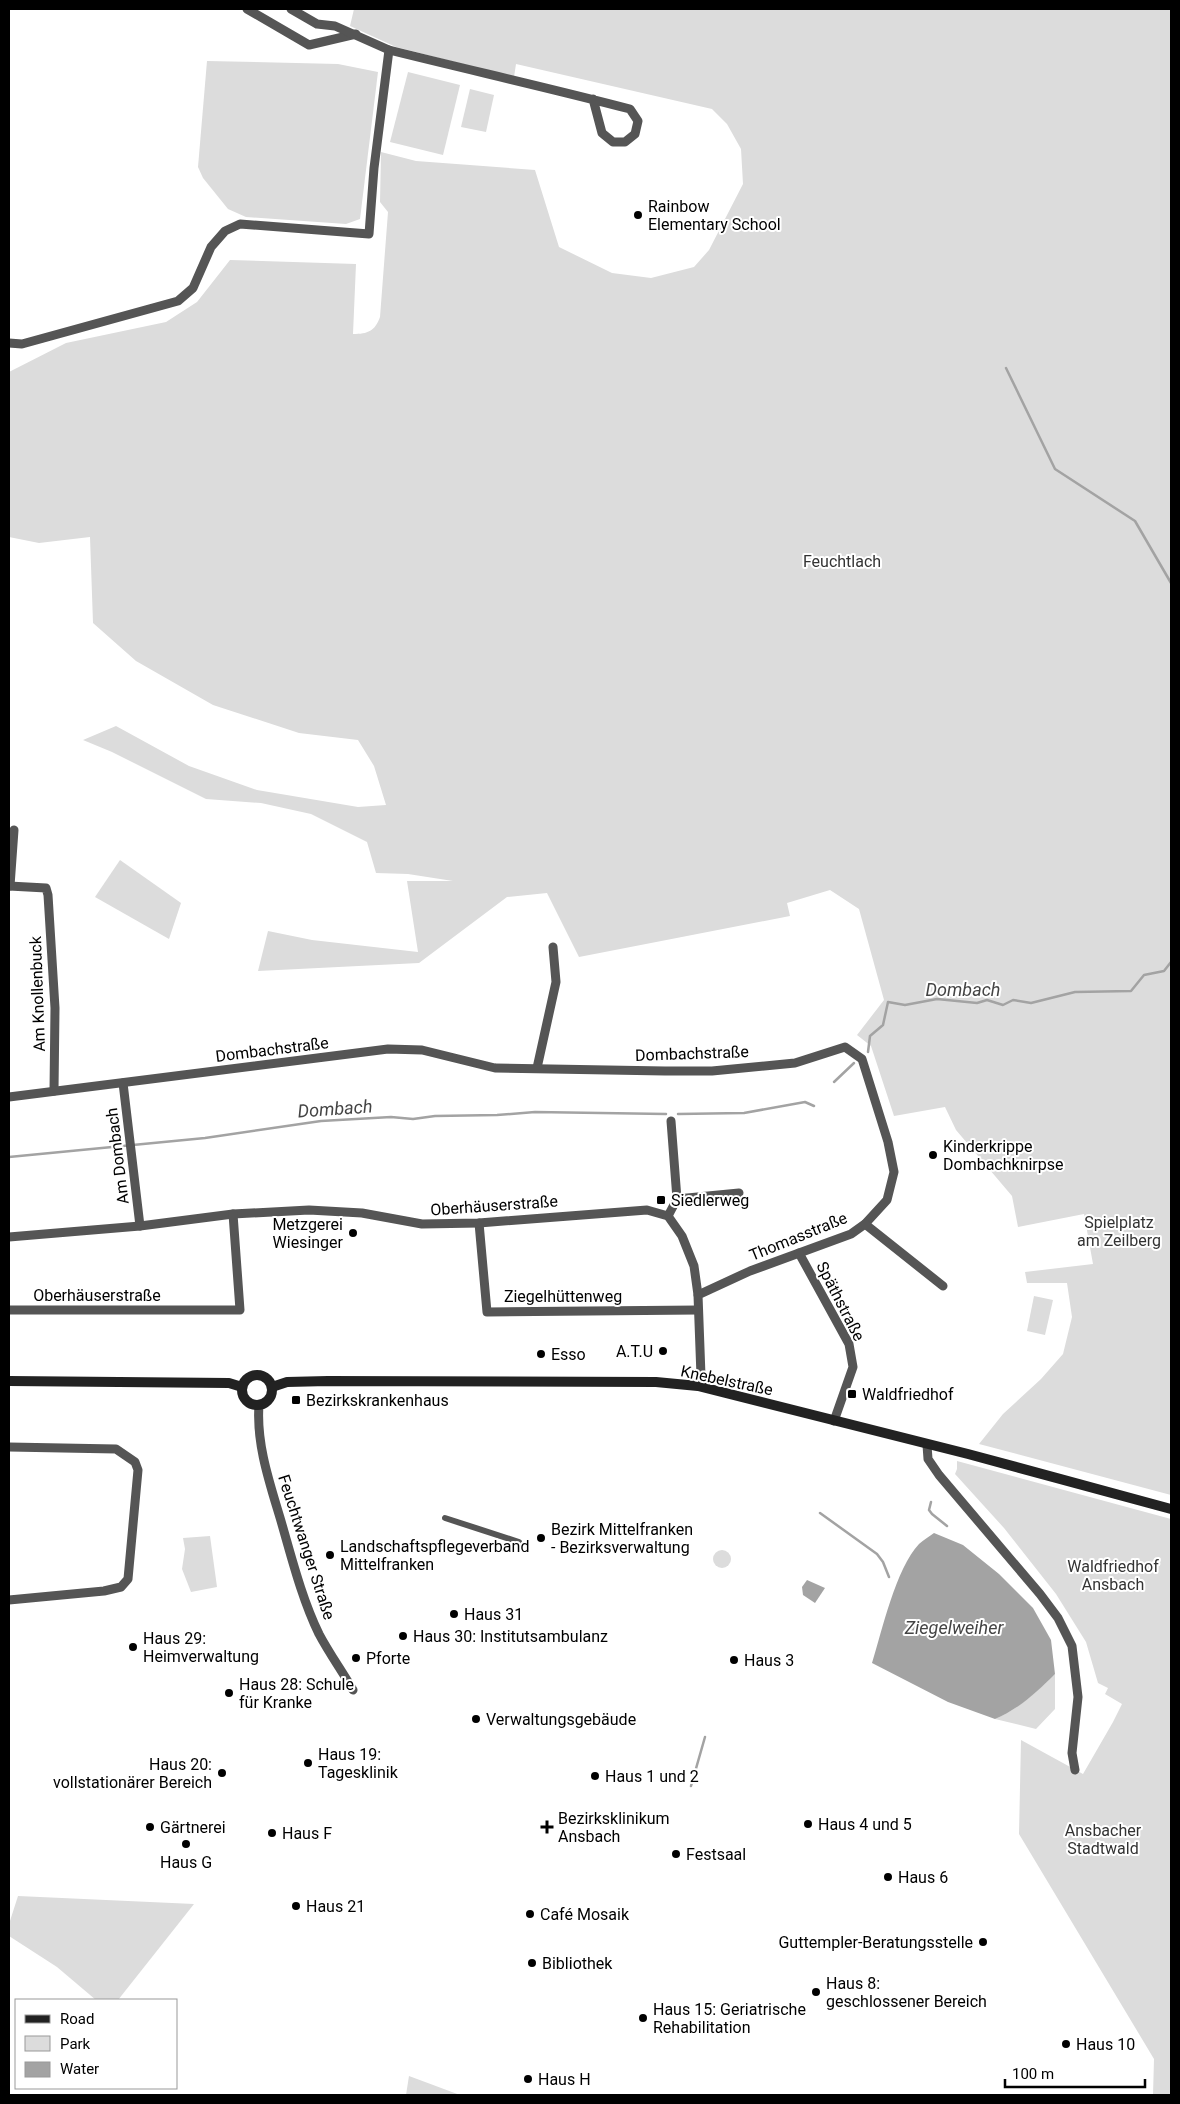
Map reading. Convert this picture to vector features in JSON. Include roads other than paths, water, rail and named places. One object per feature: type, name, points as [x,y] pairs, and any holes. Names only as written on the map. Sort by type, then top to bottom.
[{"type":"main road","points":[[257,1375],[267,1379],[272,1388],[268,1401],[259,1405],[248,1402],[242,1393],[242,1388],[247,1379],[257,1375]]},
{"type":"main road","points":[[9,1381],[229,1383],[242,1388]]},
{"type":"main road","name":"Knebelstraße","points":[[272,1388],[287,1382],[328,1381],[656,1382],[698,1386],[989,1460],[1171,1509]]},
{"type":"street","points":[[247,9],[309,45],[356,34]]},
{"type":"street","points":[[291,9],[318,24],[335,26],[389,50],[593,99],[630,109],[638,121],[636,134],[625,142],[613,142],[602,133],[593,99]]},
{"type":"street","points":[[9,342],[22,344],[178,301],[193,288],[211,247],[225,231],[240,224],[369,234],[374,168],[389,50]]},
{"type":"street","points":[[9,886],[14,830]]},
{"type":"street","name":"Am Knollenbuck","points":[[9,886],[46,888],[48,895],[55,1008],[54,1091]]},
{"type":"street","points":[[537,1068],[556,982],[554,947]]},
{"type":"street","name":"Dombachstraße","points":[[9,1097],[388,1049],[422,1050],[495,1068],[712,1071],[795,1062],[845,1047]]},
{"type":"street","name":"Thomasstraße","points":[[698,1295],[750,1271],[850,1234],[865,1224],[887,1200],[894,1172],[888,1142],[862,1059],[845,1047]]},
{"type":"street","name":"Am Dombach","points":[[123,1083],[140,1226]]},
{"type":"street","points":[[671,1121],[677,1199],[668,1216],[682,1236],[694,1266],[698,1295],[701,1376],[698,1386]]},
{"type":"street","points":[[677,1199],[739,1193]]},
{"type":"street","name":"Oberhäuserstraße","points":[[9,1237],[140,1226],[233,1214],[310,1210],[362,1213],[422,1224],[478,1223],[628,1210],[647,1210],[668,1216]]},
{"type":"street","name":"Oberhäuserstraße","points":[[9,1310],[240,1310],[233,1214]]},
{"type":"street","name":"Ziegelhüttenweg","points":[[478,1223],[487,1312],[698,1310]]},
{"type":"street","points":[[865,1224],[942,1286]]},
{"type":"street","name":"Späthstraße","points":[[799,1253],[849,1344],[853,1366],[834,1421]]},
{"type":"street","name":"Feuchtwanger Straße","points":[[259,1405],[258,1422],[263,1455],[284,1534],[306,1602],[320,1635],[353,1690]]},
{"type":"street","points":[[927,1444],[928,1459],[939,1475],[1040,1594],[1058,1618],[1072,1646],[1078,1697],[1072,1753],[1075,1770]]},
{"type":"street","points":[[9,1447],[116,1449],[135,1462],[138,1470],[128,1579],[121,1587],[104,1591],[9,1600]]},
{"type":"street","points":[[445,1518],[519,1542]]},
{"type":"water","name":"Ziegelweiher","points":[[934,1533],[963,1545],[999,1574],[1033,1608],[1051,1640],[1055,1674],[1020,1705],[995,1719],[948,1702],[872,1663],[903,1568],[919,1544]]},
{"type":"water","points":[[807,1580],[825,1588],[815,1603],[803,1595],[802,1587]]},
{"type":"waterway","points":[[1006,368],[1055,469],[1135,521],[1171,583]]},
{"type":"waterway","name":"Dombach","points":[[868,1052],[870,1036],[883,1025],[888,1002],[905,1005],[937,999],[977,1003],[987,1000],[1003,1005],[1013,1000],[1031,1003],[1075,992],[1131,991],[1144,975],[1164,971],[1171,962]]},
{"type":"waterway","name":"Dombach","points":[[834,1082],[854,1063]]},
{"type":"waterway","name":"Dombach","points":[[678,1114],[744,1113],[805,1102],[814,1106]]},
{"type":"waterway","name":"Dombach","points":[[9,1157],[205,1138],[321,1121],[391,1117],[413,1119],[435,1116],[535,1112],[666,1114]]},
{"type":"waterway","points":[[931,1502],[929,1510],[947,1526]]},
{"type":"waterway","points":[[820,1513],[877,1554],[883,1562],[889,1577]]},
{"type":"waterway","points":[[691,1786],[705,1737]]},
{"type":"place","name":"Rainbow Elementary School","points":[[638,215]]},
{"type":"place","name":"Kinderkrippe Dombachknirpse","points":[[933,1155]]},
{"type":"place","name":"Siedlerweg","points":[[661,1200]]},
{"type":"place","name":"Metzgerei Wiesinger","points":[[353,1233]]},
{"type":"place","name":"A.T.U","points":[[663,1351]]},
{"type":"place","name":"Esso","points":[[541,1354]]},
{"type":"place","name":"Waldfriedhof","points":[[852,1394]]},
{"type":"place","name":"Bezirkskrankenhaus","points":[[296,1400]]},
{"type":"place","name":"Bezirk Mittelfranken - Bezirksverwaltung","points":[[541,1538]]},
{"type":"place","name":"Landschaftspflegeverband Mittelfranken","points":[[330,1555]]},
{"type":"place","name":"Haus 31","points":[[454,1614]]},
{"type":"place","name":"Haus 30: Institutsambulanz","points":[[403,1636]]},
{"type":"place","name":"Haus 29: Heimverwaltung","points":[[133,1647]]},
{"type":"place","name":"Pforte","points":[[356,1658]]},
{"type":"place","name":"Haus 3","points":[[734,1660]]},
{"type":"place","name":"Haus 28: Schule für Kranke","points":[[229,1693]]},
{"type":"place","name":"Verwaltungsgebäude","points":[[476,1719]]},
{"type":"place","name":"Haus 19: Tagesklinik","points":[[308,1763]]},
{"type":"place","name":"Haus 20: vollstationärer Bereich","points":[[222,1773]]},
{"type":"place","name":"Haus 1 und 2","points":[[595,1776]]},
{"type":"place","name":"Haus 4 und 5","points":[[808,1824]]},
{"type":"place","name":"Gärtnerei","points":[[150,1827]]},
{"type":"place","name":"Bezirksklinikum Ansbach","points":[[547,1827]]},
{"type":"place","name":"Haus F","points":[[272,1833]]},
{"type":"place","name":"Haus G","points":[[186,1844]]},
{"type":"place","name":"Festsaal","points":[[676,1854]]},
{"type":"place","name":"Haus 6","points":[[888,1877]]},
{"type":"place","name":"Haus 21","points":[[296,1906]]},
{"type":"place","name":"Café Mosaik","points":[[530,1914]]},
{"type":"place","name":"Guttempler-Beratungsstelle","points":[[983,1942]]},
{"type":"place","name":"Bibliothek","points":[[532,1963]]},
{"type":"place","name":"Haus 8: geschlossener Bereich","points":[[816,1992]]},
{"type":"place","name":"Haus 15: Geriatrische Rehabilitation","points":[[643,2018]]},
{"type":"place","name":"Haus 10","points":[[1066,2044]]},
{"type":"place","name":"Haus H","points":[[528,2079]]},
{"type":"park label","name":"Feuchtlach","points":[[842,561]]},
{"type":"park label","name":"Spielplatz am Zeilberg","points":[[1119,1231]]},
{"type":"park label","name":"Waldfriedhof Ansbach","points":[[1113,1575]]},
{"type":"park label","name":"Ansbacher Stadtwald","points":[[1103,1839]]}]
